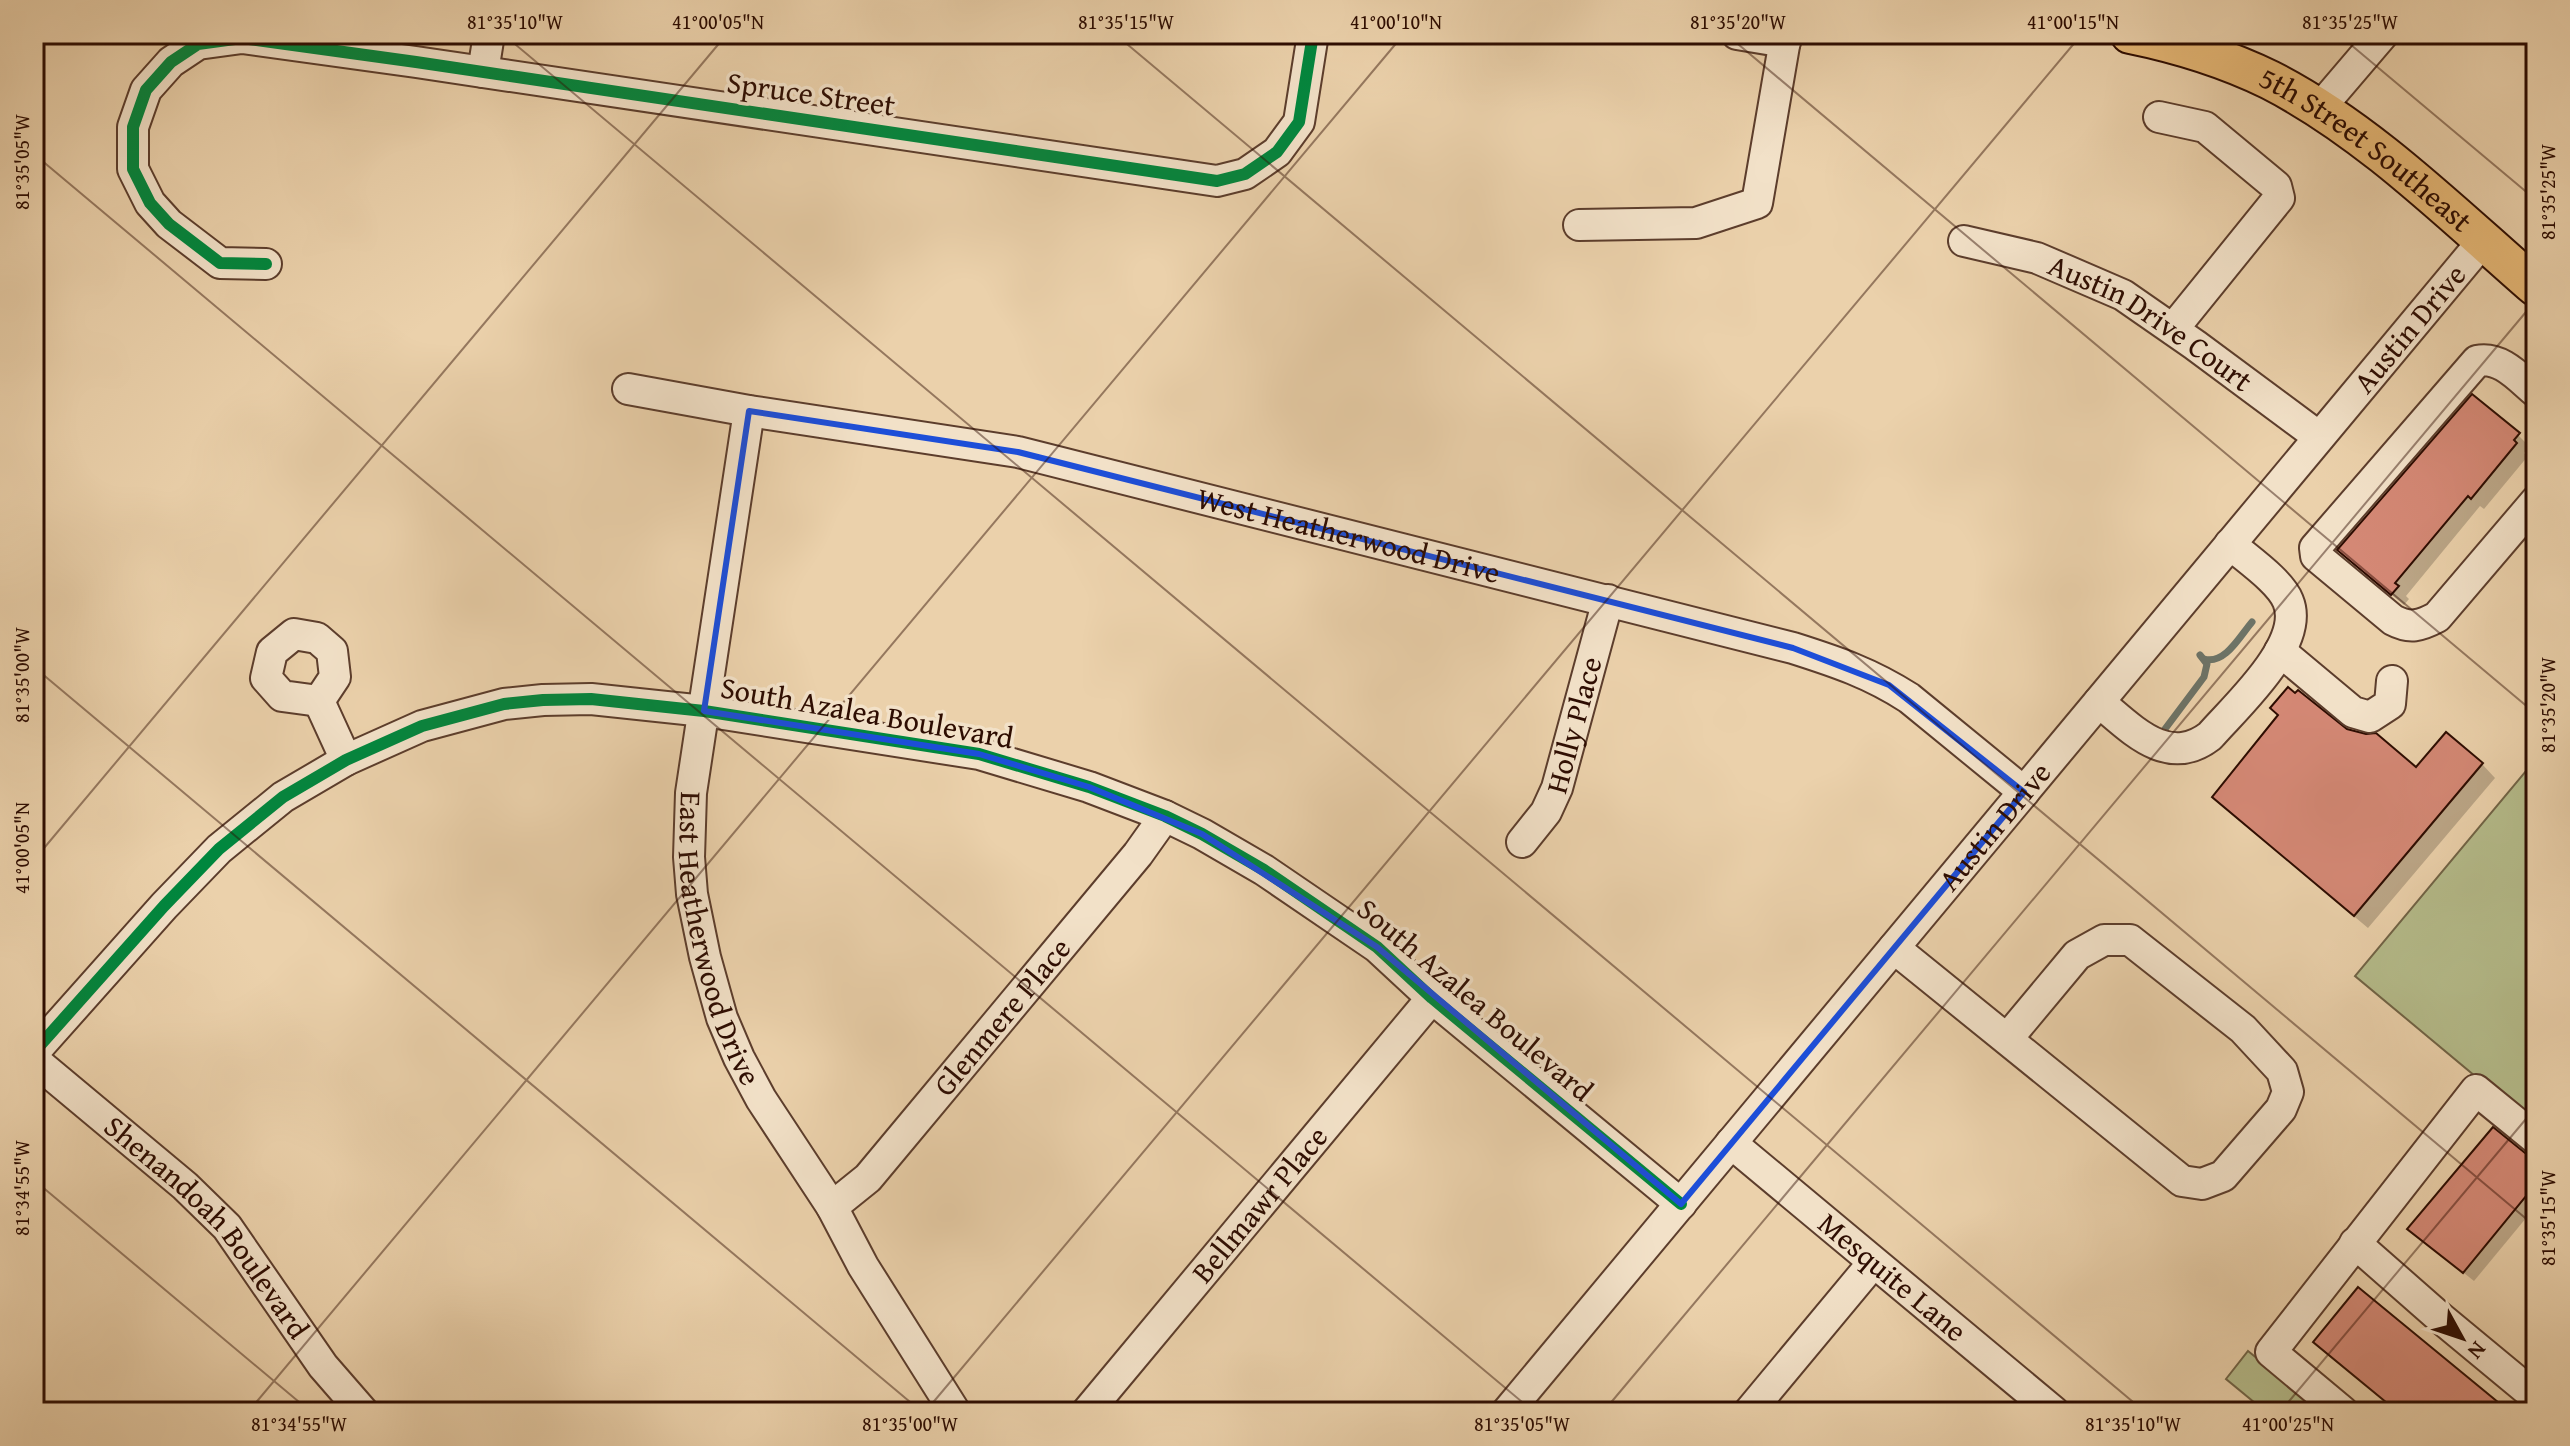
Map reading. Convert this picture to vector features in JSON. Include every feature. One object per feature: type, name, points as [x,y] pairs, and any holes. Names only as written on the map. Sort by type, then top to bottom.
[{"type":"main road","name":"5th Street Southeast","points":[[2130,34],[2169,38],[2235,64],[2319,109],[2405,174],[2536,287]]},
{"type":"street","points":[[483,72],[489,34]]},
{"type":"street","name":"Spruce Street","points":[[266,264],[220,263],[169,224],[150,203],[133,169],[133,127],[146,90],[171,62],[198,44],[242,38],[1217,181],[1245,174],[1277,152],[1299,122],[1313,34]]},
{"type":"street","points":[[1579,225],[1696,223],[1757,203],[1785,38],[1737,34]]},
{"type":"street","points":[[2319,109],[2383,34]]},
{"type":"street","points":[[2159,117],[2205,127],[2276,186],[2279,198],[2173,329]]},
{"type":"street","name":"Austin Drive Court","points":[[1964,241],[2037,258],[2123,295],[2319,437]]},
{"type":"street","name":"Austin Drive","points":[[1515,1409],[1731,1143],[2483,241]]},
{"type":"street","points":[[2536,392],[2500,363],[2486,359],[2477,361],[2315,548],[2316,556],[2393,620],[2405,626],[2420,626],[2437,617],[2536,501]]},
{"type":"street","name":"West Heatherwood Drive","points":[[628,389],[749,411],[1018,452],[1793,648],[1865,672],[1909,698],[2024,792]]},
{"type":"street","name":"East Heatherwood Drive","points":[[749,411],[691,793],[689,857],[692,894],[722,1018],[739,1058],[761,1099],[832,1207],[863,1266],[955,1412]]},
{"type":"street","points":[[2099,702],[2152,744],[2171,748],[2201,743],[2272,665],[2286,642],[2290,621],[2289,602],[2279,588],[2230,544]]},
{"type":"street","name":"Holly Place","points":[[1522,842],[1546,812],[1557,788],[1608,600]]},
{"type":"street","points":[[2280,651],[2353,712],[2370,717],[2390,704],[2392,681]]},
{"type":"street","name":"South Azalea Boulevard","points":[[34,1052],[219,849],[283,797],[346,760],[422,726],[504,704],[591,699],[704,711],[979,754],[1089,787],[1165,816],[1264,870],[1377,947],[1432,998],[1681,1204]]},
{"type":"street","points":[[319,701],[346,760]]},
{"type":"street","name":"Glenmere Place","points":[[832,1207],[868,1178],[1138,854],[1165,816]]},
{"type":"street","points":[[1894,948],[2182,1181],[2202,1184],[2223,1176],[2281,1109],[2288,1092],[2282,1071],[2243,1029],[2130,940],[2104,940],[2077,955],[2007,1039]]},
{"type":"street","name":"Bellmawr Place","points":[[1087,1412],[1432,998]]},
{"type":"street","name":"Shenandoah Boulevard","points":[[34,1060],[185,1186],[227,1227],[323,1366],[363,1412]]},
{"type":"street","points":[[2343,1412],[2271,1352],[2476,1090],[2536,1139]]},
{"type":"street","name":"Mesquite Lane","points":[[1731,1143],[2054,1412]]},
{"type":"street","points":[[2355,1243],[2536,1397]]},
{"type":"street","points":[[1749,1412],[1873,1263]]},
{"type":"highlighted area","points":[[749,411],[1018,452],[1793,648],[1889,685],[2024,792],[1681,1204],[1377,947],[1202,834],[1089,787],[979,754],[704,711]]},
{"type":"green space","points":[[2536,759],[2536,1101],[2523,1116],[2355,976]]},
{"type":"green space","points":[[2248,1351],[2323,1412],[2266,1412],[2226,1379]]},
{"type":"building","points":[[2472,394],[2520,433],[2514,440],[2517,443],[2395,583],[2399,586],[2391,595],[2337,550]]},
{"type":"building","points":[[2288,687],[2295,693],[2298,690],[2347,729],[2376,733],[2416,767],[2446,732],[2483,763],[2354,916],[2212,797],[2278,715],[2270,708]]},
{"type":"building","points":[[2493,1127],[2536,1158],[2536,1184],[2463,1273],[2407,1229]]},
{"type":"building","points":[[2358,1287],[2510,1412],[2398,1412],[2313,1342]]},
{"type":"waterway","points":[[2204,659],[2212,660],[2225,654],[2252,622]]},
{"type":"waterway","points":[[2162,733],[2204,677],[2207,664],[2200,655]]},
{"type":"cycle path","points":[[266,264],[220,263],[169,224],[150,203],[133,169],[133,127],[146,90],[171,62],[198,44],[242,38],[1217,181],[1245,174],[1277,152],[1299,122],[1313,34]]},
{"type":"cycle path","points":[[34,1052],[219,849],[283,797],[346,760],[422,726],[504,704],[591,699],[704,711],[979,754],[1089,787],[1165,816],[1264,870],[1377,947],[1432,998],[1681,1204]]}]
